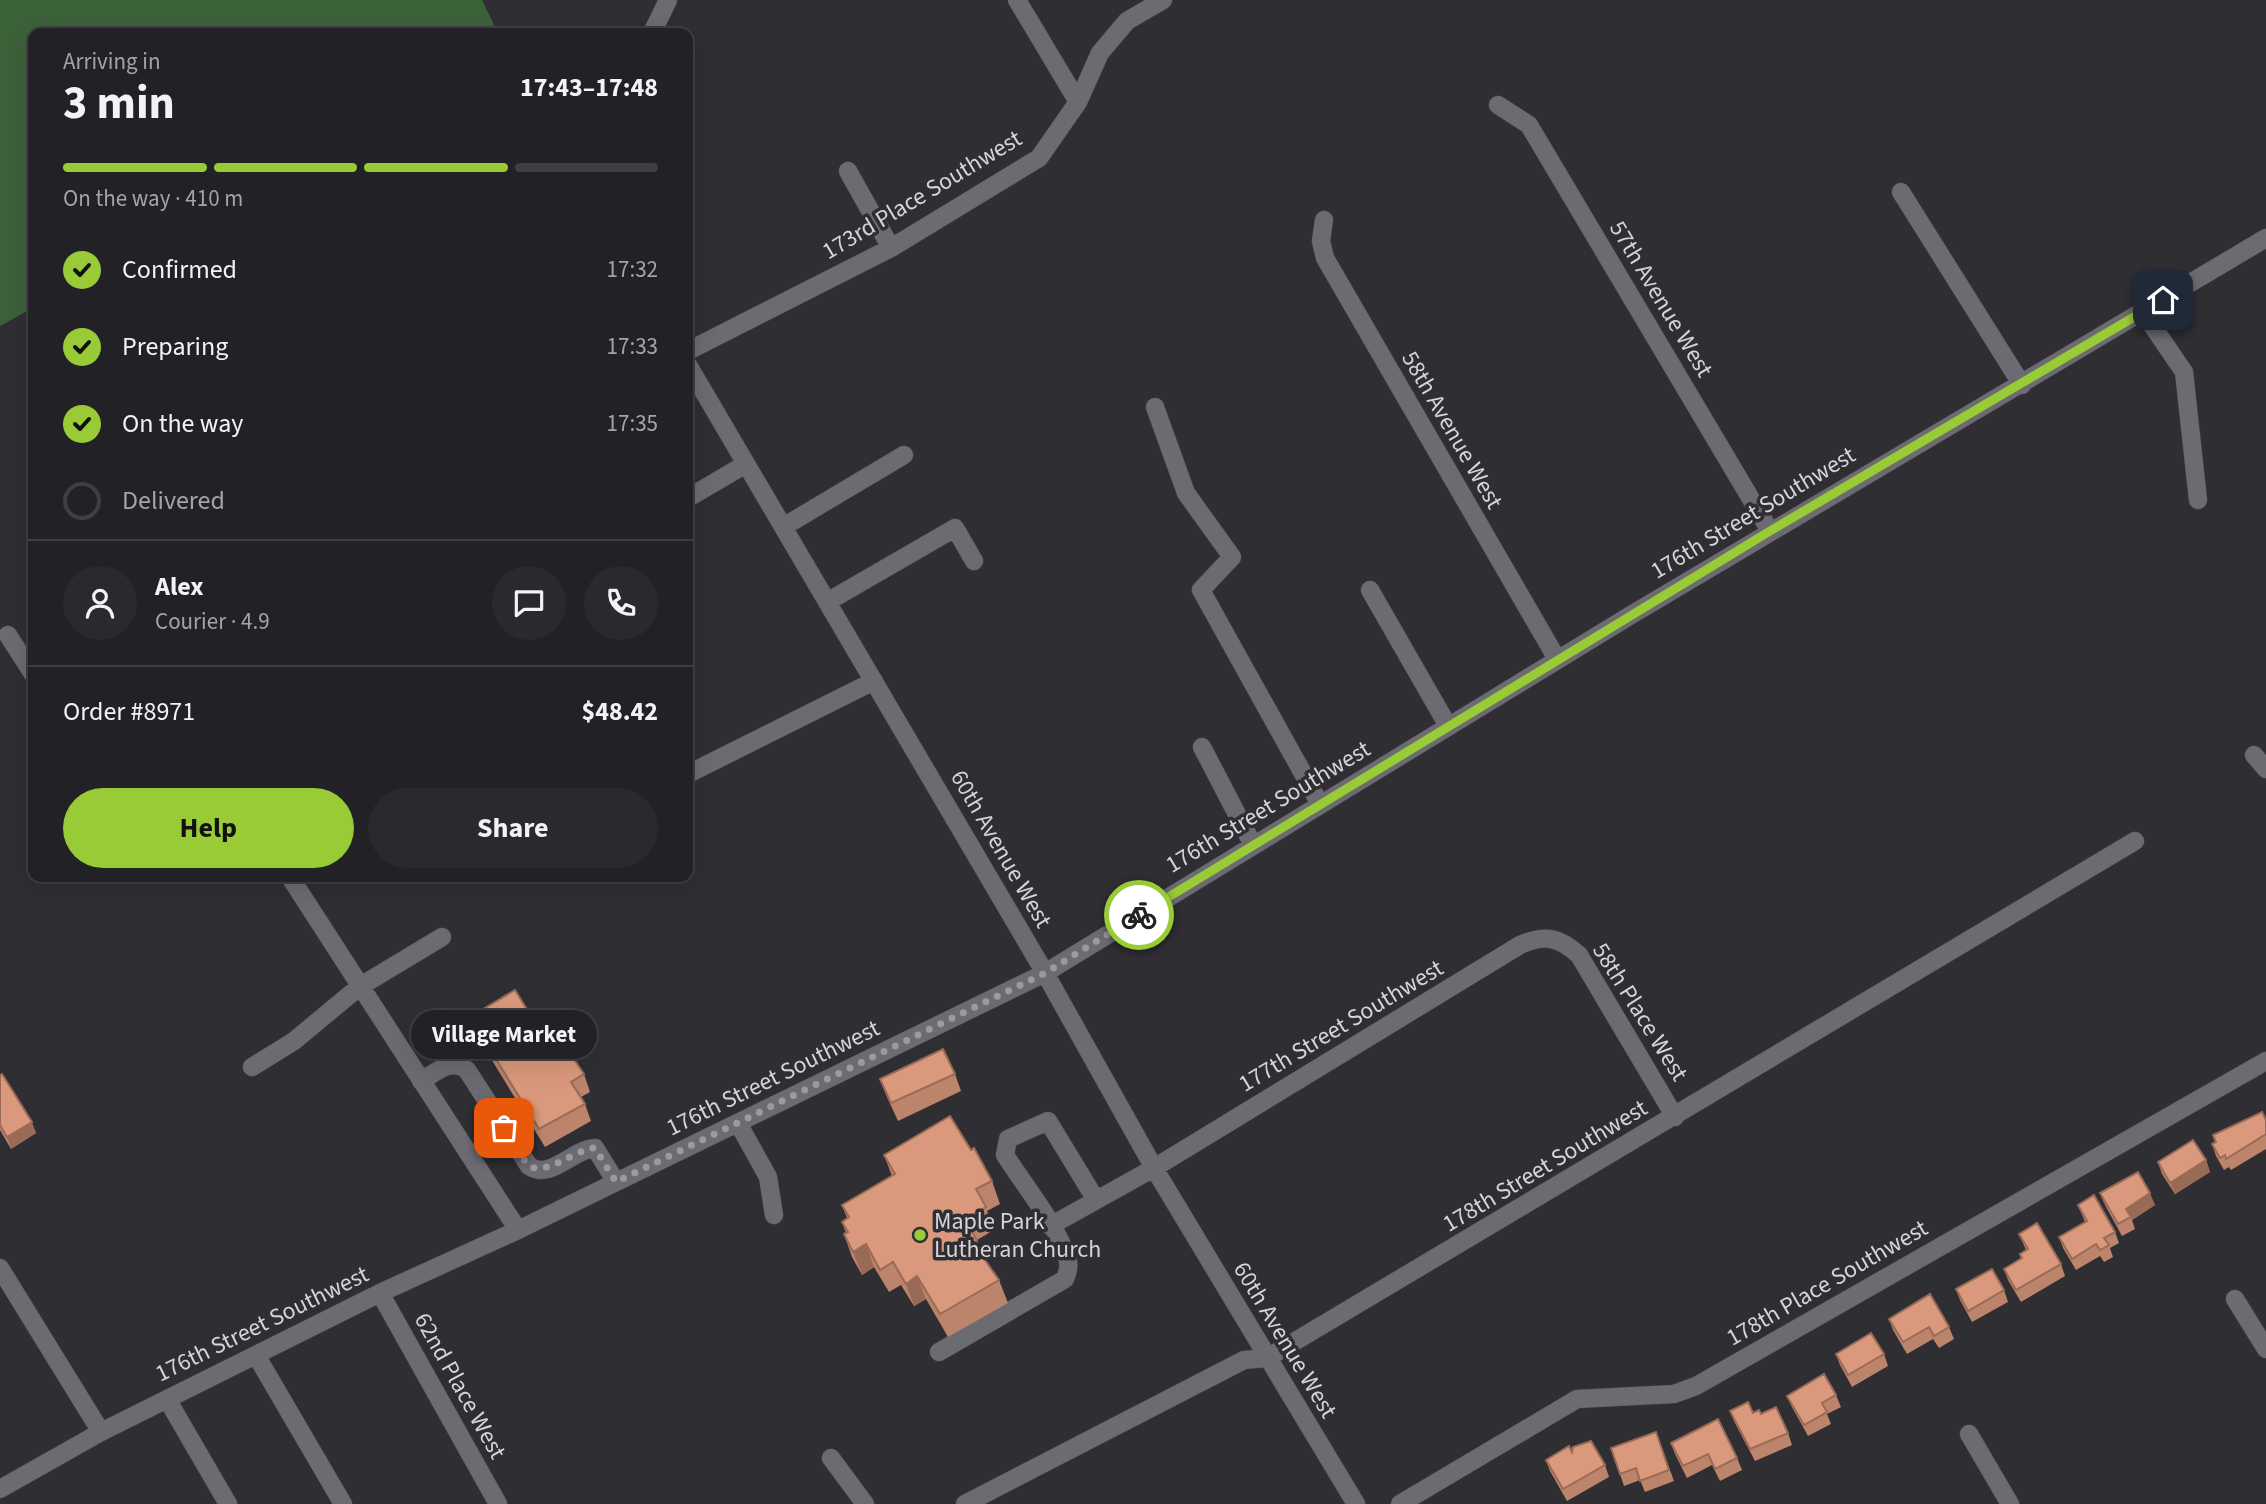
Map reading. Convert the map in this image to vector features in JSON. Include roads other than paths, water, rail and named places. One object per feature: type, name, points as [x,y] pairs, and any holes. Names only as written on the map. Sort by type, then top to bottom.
[{"type":"street","points":[[654,28],[668,0]]},
{"type":"street","points":[[1017,0],[1077,102]]},
{"type":"street","name":"173rd Place Southwest","points":[[693,348],[891,248],[1038,158],[1077,102],[1100,54],[1127,21],[1163,0]]},
{"type":"street","name":"57th Avenue West","points":[[1498,105],[1529,125],[1770,531]]},
{"type":"street","points":[[849,171],[891,248]]},
{"type":"street","points":[[1901,192],[2022,385]]},
{"type":"street","name":"58th Avenue West","points":[[1324,220],[1321,241],[1325,258],[1557,659]]},
{"type":"street","name":"176th Street Southwest","points":[[0,1489],[101,1432],[380,1293],[518,1230],[1045,973],[1557,659],[2266,238]]},
{"type":"street","points":[[2143,312],[2184,372],[2198,500]]},
{"type":"street","name":"60th Avenue West","points":[[693,374],[1045,973],[1154,1168],[1356,1504]]},
{"type":"street","points":[[1155,407],[1186,492],[1232,557],[1201,590],[1320,804]]},
{"type":"street","points":[[783,527],[904,455]]},
{"type":"street","points":[[693,495],[746,464]]},
{"type":"street","points":[[827,603],[956,528],[974,561]]},
{"type":"street","points":[[1370,590],[1448,726]]},
{"type":"street","points":[[8,635],[28,666]]},
{"type":"street","points":[[693,772],[874,681]]},
{"type":"street","points":[[1202,747],[1253,845]]},
{"type":"street","points":[[2254,755],[2266,769]]},
{"type":"street","name":"178th Street Southwest","points":[[965,1504],[1244,1360],[1266,1358],[2135,841]]},
{"type":"street","points":[[293,882],[518,1230]]},
{"type":"street","points":[[251,1067],[294,1041],[359,987],[442,937]]},
{"type":"street","name":"177th Street Southwest","points":[[1050,1226],[1154,1168],[1520,945],[1546,937],[1557,939]]},
{"type":"street","name":"58th Place West","points":[[1557,939],[1579,955],[1675,1117]]},
{"type":"street","name":"178th Place Southwest","points":[[1400,1504],[1577,1399],[1674,1394],[1696,1386],[2266,1061]]},
{"type":"street","points":[[421,1081],[451,1064],[460,1064],[467,1070],[529,1166],[536,1171],[545,1170],[595,1148],[616,1182]]},
{"type":"street","points":[[939,1352],[1065,1279],[1068,1259],[1005,1155],[1008,1139],[1048,1121],[1097,1200]]},
{"type":"street","points":[[738,1123],[768,1177],[774,1215]]},
{"type":"street","points":[[0,1268],[101,1432]]},
{"type":"street","name":"62nd Place West","points":[[380,1293],[498,1504]]},
{"type":"street","points":[[2235,1299],[2260,1324],[2266,1349]]},
{"type":"street","points":[[256,1355],[343,1504]]},
{"type":"street","points":[[167,1399],[228,1504]]},
{"type":"street","points":[[1969,1434],[2010,1504]]},
{"type":"street","points":[[831,1458],[865,1504]]},
{"type":"place","name":"Village Market","points":[[504,1128]]},
{"type":"place","name":"Maple Park Lutheran Church","points":[[920,1235]]}]
